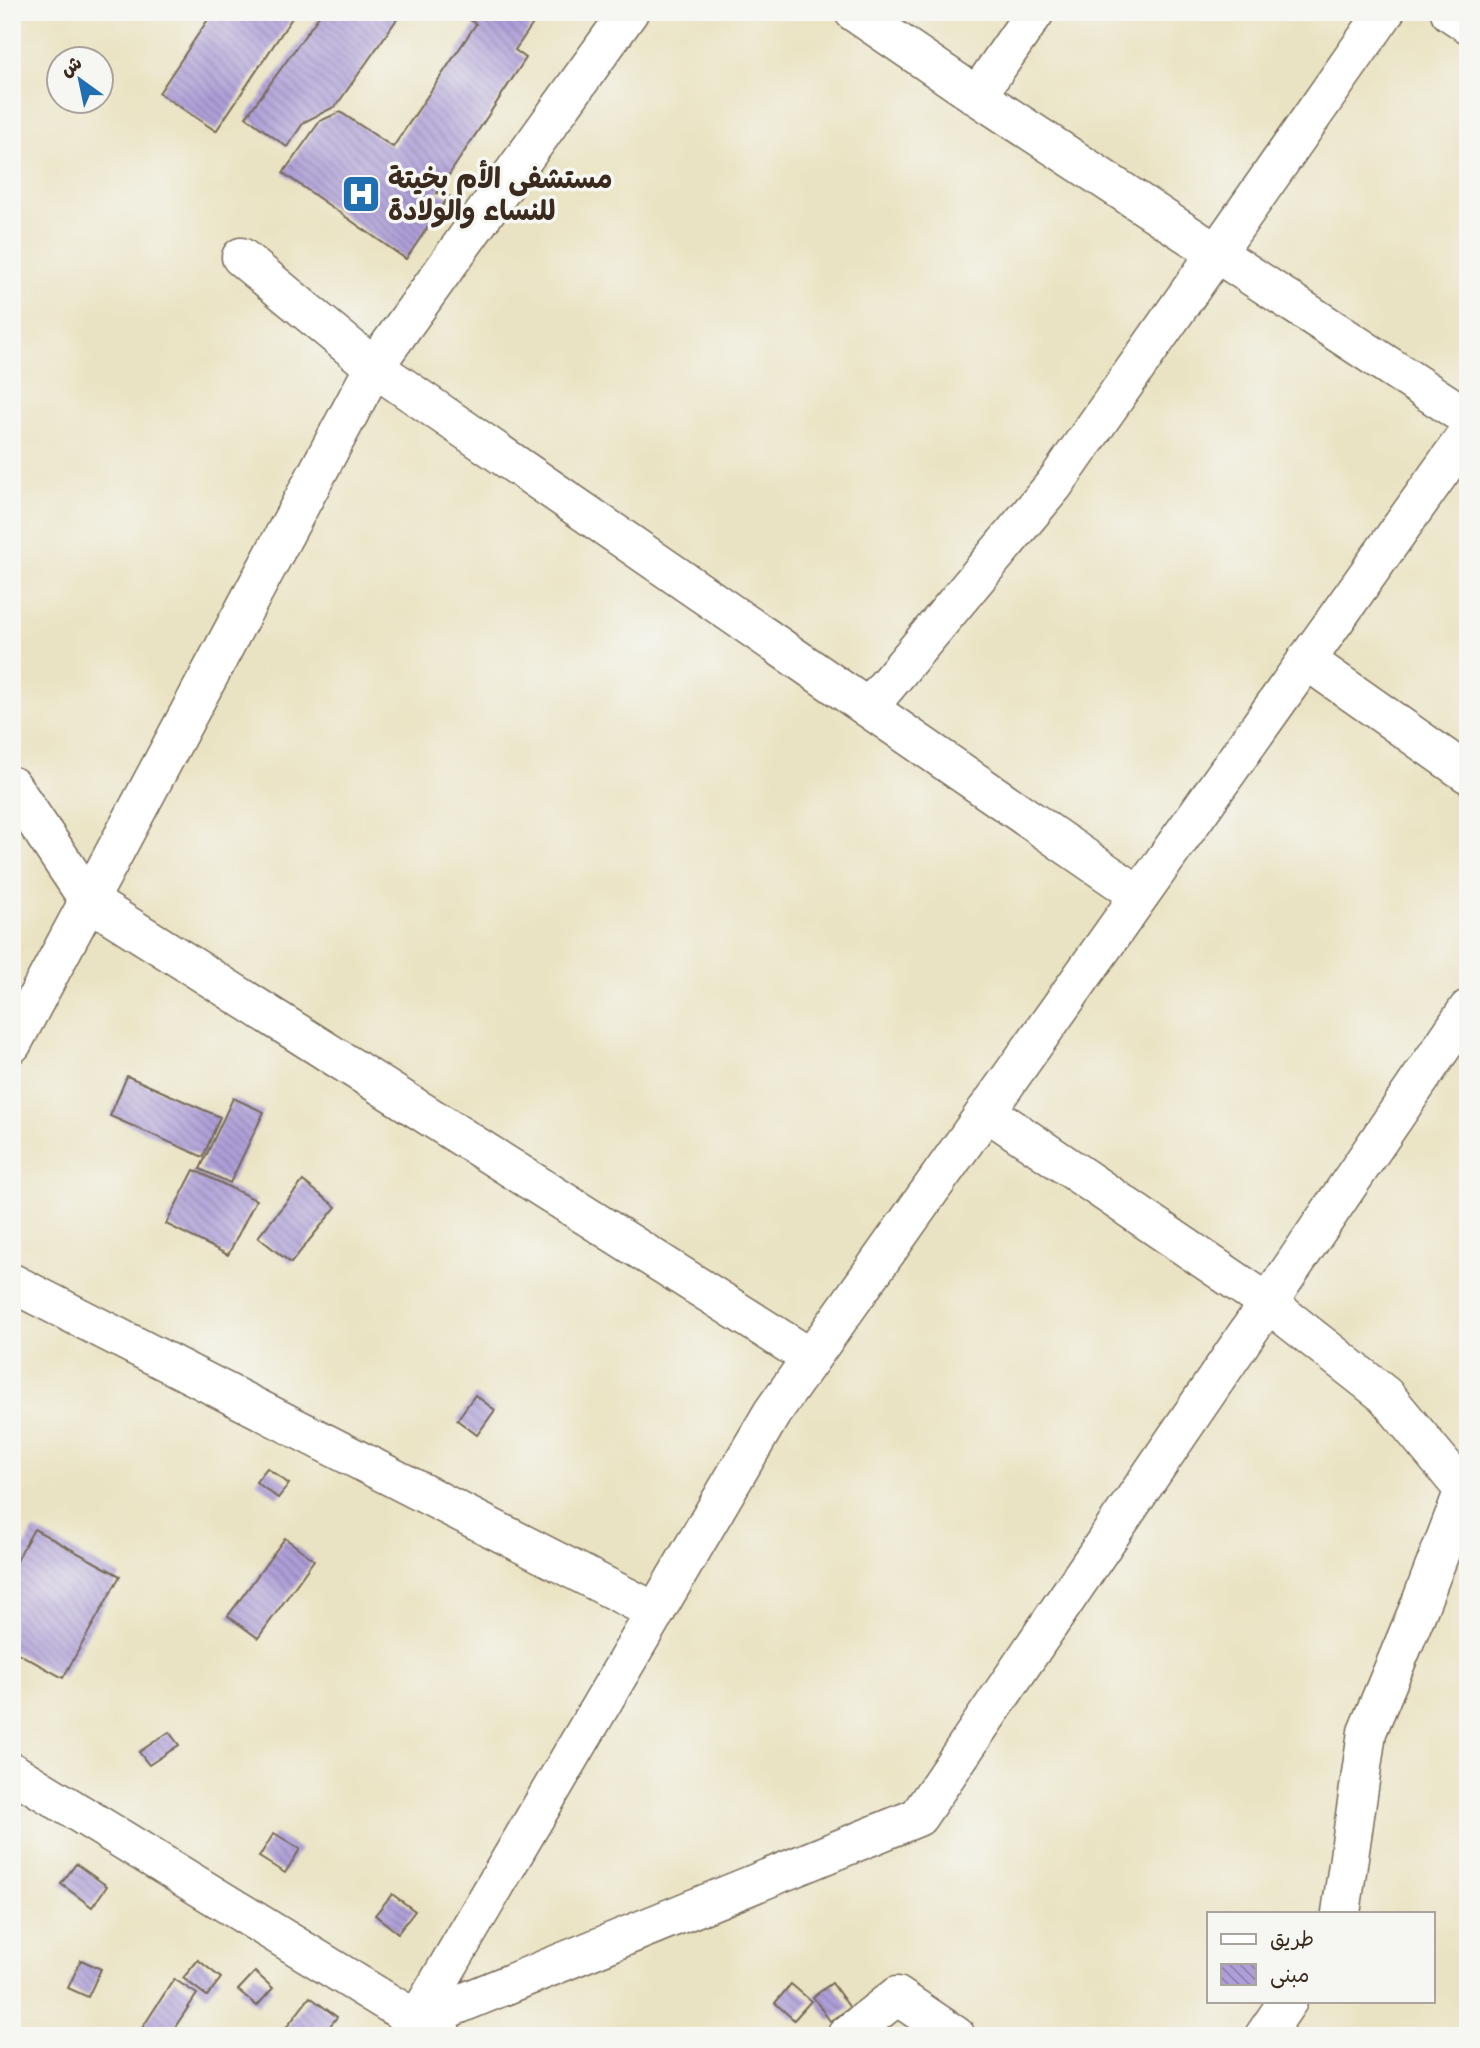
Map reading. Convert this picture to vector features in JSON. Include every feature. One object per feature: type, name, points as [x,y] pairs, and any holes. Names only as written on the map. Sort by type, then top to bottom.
[{"type":"street","points":[[12,1044],[374,367],[629,12]]},
{"type":"street","points":[[854,12],[976,96],[1468,418]]},
{"type":"street","points":[[976,96],[1035,12]]},
{"type":"street","points":[[868,708],[1055,485],[1385,12]]},
{"type":"street","points":[[1450,12],[1468,24]]},
{"type":"street","points":[[241,257],[374,367],[1139,895]]},
{"type":"street","points":[[425,2031],[656,1612],[772,1413],[1468,433]]},
{"type":"street","points":[[1306,660],[1468,774]]},
{"type":"street","points":[[12,786],[89,901],[811,1358]]},
{"type":"street","points":[[425,2031],[918,1817],[1468,1009]]},
{"type":"street","points":[[986,1111],[1268,1303],[1385,1395],[1466,1487],[1367,1732],[1341,1912]]},
{"type":"street","points":[[12,1283],[656,1612]]},
{"type":"street","points":[[12,1772],[425,2031]]},
{"type":"street","points":[[846,2036],[897,1996],[956,2036]]},
{"type":"street","points":[[1264,2036],[1287,2002]]},
{"type":"building","points":[[213,12],[296,12],[216,131],[159,93]]},
{"type":"building","points":[[322,12],[402,12],[336,106],[304,122],[287,147],[246,117]]},
{"type":"building","points":[[458,12],[541,12],[515,50],[526,58],[437,193],[449,196],[406,259],[283,173],[320,121],[340,112],[393,147],[476,24]]},
{"type":"building","points":[[127,1076],[220,1117],[203,1157],[110,1116]]},
{"type":"building","points":[[233,1098],[264,1112],[230,1183],[200,1169]]},
{"type":"building","points":[[194,1170],[256,1200],[228,1255],[166,1224]]},
{"type":"building","points":[[303,1181],[336,1207],[291,1263],[258,1237]]},
{"type":"building","points":[[475,1395],[495,1410],[477,1435],[457,1420]]},
{"type":"building","points":[[267,1468],[289,1484],[278,1498],[256,1482]]},
{"type":"building","points":[[34,1529],[120,1576],[63,1678],[12,1650],[12,1568]]},
{"type":"building","points":[[285,1538],[314,1560],[258,1638],[228,1616]]},
{"type":"building","points":[[169,1732],[179,1745],[149,1765],[139,1752]]},
{"type":"building","points":[[274,1833],[300,1849],[285,1873],[259,1857]]},
{"type":"building","points":[[76,1864],[107,1886],[92,1907],[61,1884]]},
{"type":"building","points":[[392,1894],[415,1911],[398,1933],[375,1915]]},
{"type":"building","points":[[81,1960],[101,1969],[88,1997],[68,1988]]},
{"type":"building","points":[[198,1960],[221,1978],[207,1996],[183,1978]]},
{"type":"building","points":[[255,1972],[273,1988],[257,2006],[238,1990]]},
{"type":"building","points":[[174,1979],[197,1994],[169,2036],[137,2036]]},
{"type":"building","points":[[832,1983],[850,2008],[830,2021],[813,1997]]},
{"type":"building","points":[[791,1984],[811,2001],[794,2020],[775,2003]]},
{"type":"building","points":[[310,1997],[337,2017],[322,2036],[280,2036]]},
{"type":"place","name":"مستشفى الأم بخيتة للنساء والولادة","points":[[361,194]]}]
